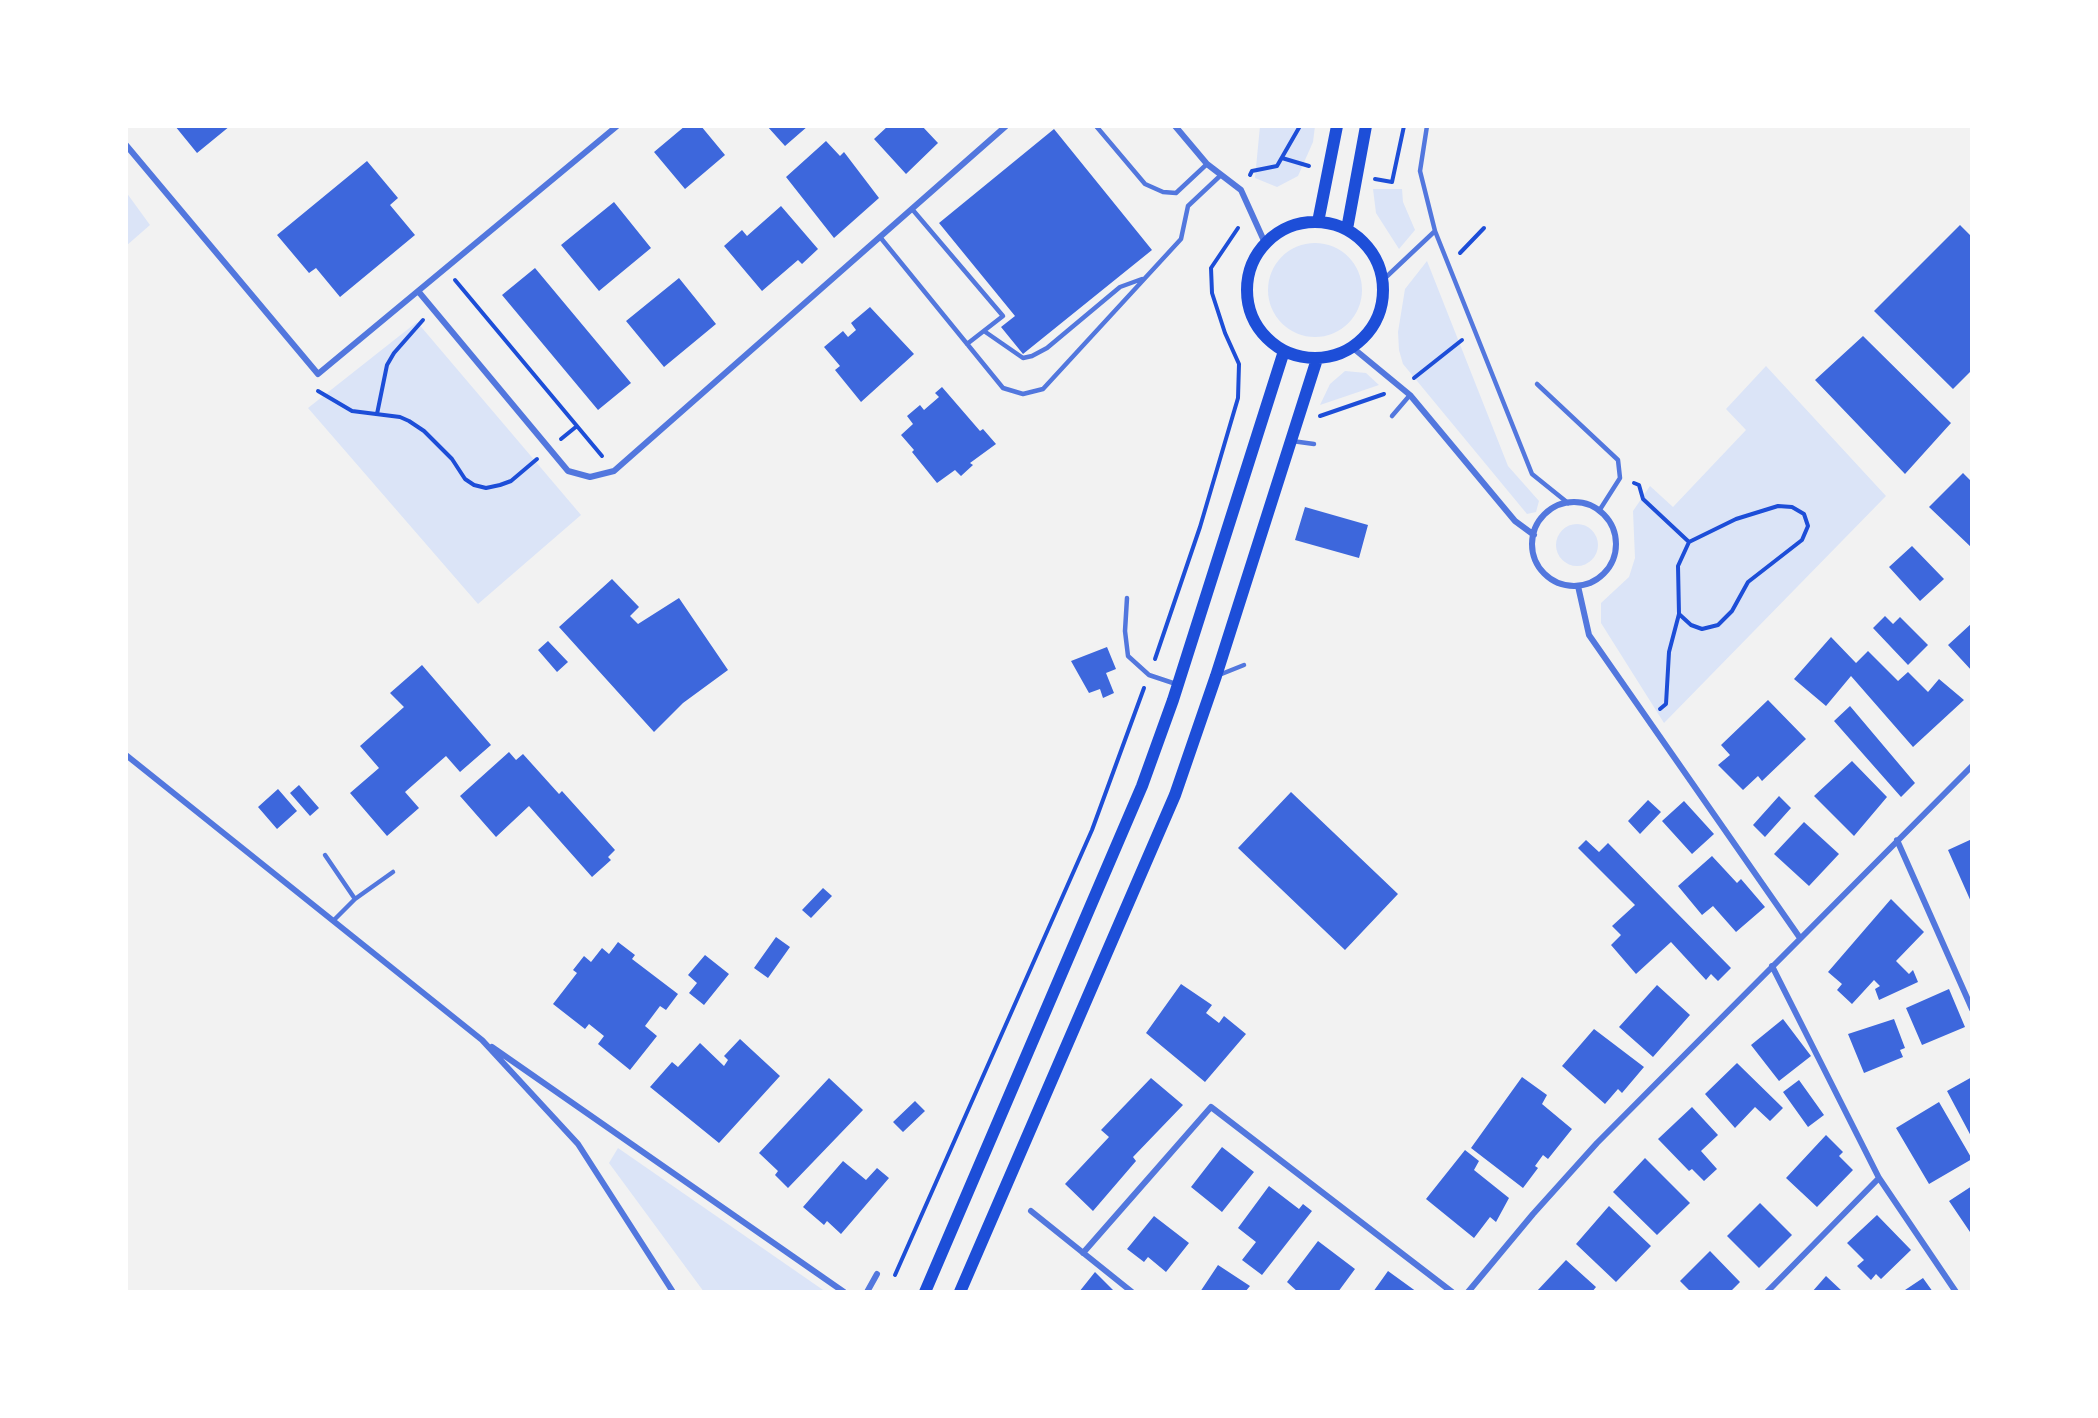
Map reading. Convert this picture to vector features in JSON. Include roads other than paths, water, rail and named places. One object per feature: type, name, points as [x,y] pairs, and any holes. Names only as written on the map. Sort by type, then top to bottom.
[{"type":"main road","points":[[1318,222],[1337,126]]},
{"type":"main road","points":[[1347,230],[1366,126]]},
{"type":"main road","points":[[1318,222],[1347,230],[1364,242],[1377,260],[1383,280],[1383,300],[1378,319],[1367,335],[1353,348],[1335,356],[1317,359],[1299,357],[1284,351],[1266,339],[1254,322],[1247,302],[1247,280],[1253,260],[1265,243],[1281,231],[1298,224],[1318,222]]},
{"type":"main road","points":[[925,1292],[1142,786],[1178,685],[1284,351]]},
{"type":"main road","points":[[960,1292],[1175,795],[1216,676],[1317,359]]},
{"type":"street","points":[[126,145],[318,374],[617,126]]},
{"type":"street","points":[[418,291],[568,471],[590,477],[614,471],[1006,126]]},
{"type":"street","points":[[1175,126],[1207,164],[1241,190],[1265,243]]},
{"type":"street","points":[[1353,348],[1410,394],[1515,521],[1534,535]]},
{"type":"street","points":[[1568,503],[1579,503],[1599,511],[1609,521],[1615,534],[1614,556],[1604,574],[1592,582],[1578,586],[1565,585],[1543,572],[1533,548],[1534,535],[1546,514],[1568,503]]},
{"type":"street","points":[[1578,586],[1589,635],[1800,938]]},
{"type":"street","points":[[126,755],[482,1040],[844,1292]]},
{"type":"street","points":[[1468,1292],[1533,1214],[1597,1143],[1972,766]]},
{"type":"street","points":[[1897,840],[1972,1009]]},
{"type":"street","points":[[1772,966],[1879,1178],[1956,1292]]},
{"type":"street","points":[[482,1040],[578,1144],[673,1292]]},
{"type":"street","points":[[1083,1252],[1211,1107],[1452,1292]]},
{"type":"street","points":[[1767,1292],[1879,1178]]},
{"type":"street","points":[[1031,1212],[1132,1292]]},
{"type":"street","points":[[867,1292],[877,1274]]},
{"type":"lane","points":[[1096,126],[1145,184],[1163,192],[1176,193],[1207,164]]},
{"type":"lane","points":[[1427,126],[1420,171],[1435,231],[1532,474],[1568,503]]},
{"type":"lane","points":[[880,237],[1004,388],[1023,394],[1042,389],[1180,239],[1188,206],[1221,175]]},
{"type":"lane","points":[[912,209],[1003,316],[968,344]]},
{"type":"lane","points":[[1383,280],[1435,231]]},
{"type":"lane","points":[[984,331],[1023,358],[1032,356],[1047,348],[1120,287],[1143,279]]},
{"type":"lane","points":[[1537,384],[1618,460],[1620,478],[1599,511]]},
{"type":"lane","points":[[1392,416],[1410,394]]},
{"type":"lane","points":[[1290,440],[1314,444]]},
{"type":"lane","points":[[1127,598],[1125,631],[1128,656],[1149,675],[1178,685]]},
{"type":"lane","points":[[1216,676],[1244,664]]},
{"type":"lane","points":[[325,855],[355,899]]},
{"type":"lane","points":[[333,921],[355,899],[393,872]]}]
